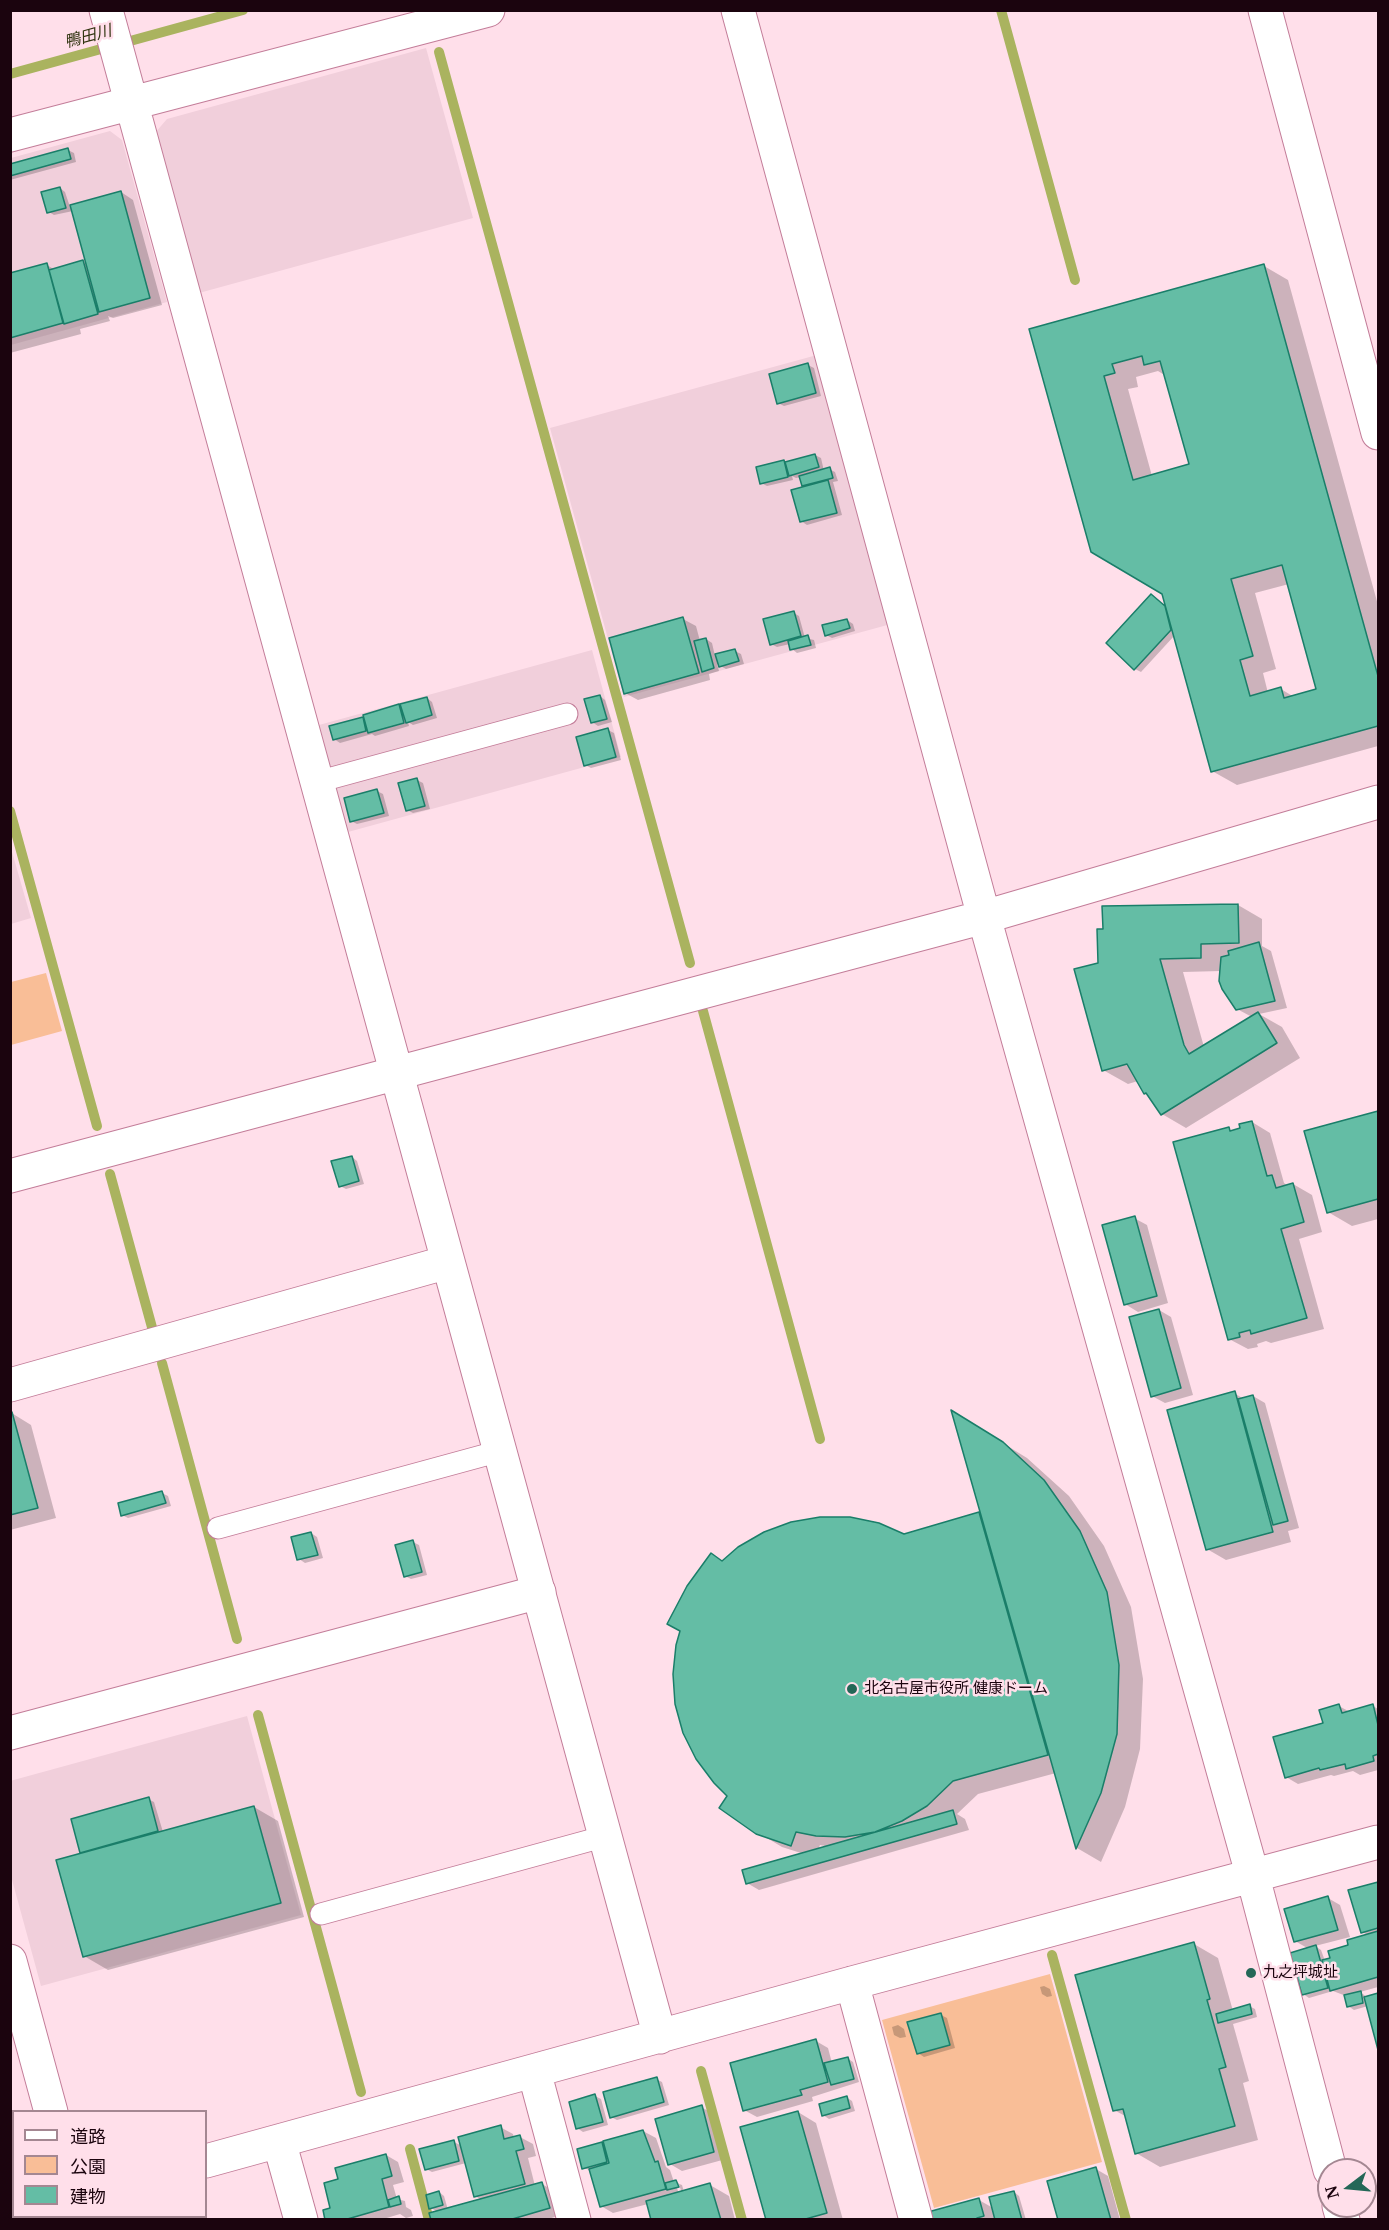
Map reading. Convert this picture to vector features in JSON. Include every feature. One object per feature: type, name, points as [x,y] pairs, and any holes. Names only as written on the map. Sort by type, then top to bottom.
[{"type":"street","points":[[10,135],[128,93],[488,10]]},
{"type":"street","points":[[738,10],[984,917],[1253,1877],[1327,2158]]},
{"type":"street","points":[[1264,10],[1378,433]]},
{"type":"street","points":[[107,14],[660,2037]]},
{"type":"street","points":[[10,1176],[984,917],[1378,802]]},
{"type":"street","points":[[10,1385],[448,1262]]},
{"type":"street","points":[[10,1733],[539,1592]]},
{"type":"street","points":[[207,2161],[852,1983],[1378,1842]]},
{"type":"street","points":[[10,1961],[50,2110]]},
{"type":"street","points":[[852,1983],[916,2220]]},
{"type":"street","points":[[534,2072],[574,2220]]},
{"type":"street","points":[[279,2141],[301,2220]]},
{"type":"lane","points":[[317,782],[567,714]]},
{"type":"lane","points":[[218,1528],[501,1451]]},
{"type":"lane","points":[[321,1914],[606,1836]]},
{"type":"shaded area","points":[[426,48],[473,218],[199,293],[155,133],[167,119]]},
{"type":"shaded area","points":[[110,131],[122,140],[167,302],[11,345],[11,158]]},
{"type":"shaded area","points":[[817,355],[891,624],[624,697],[550,428]]},
{"type":"shaded area","points":[[592,650],[621,757],[348,832],[319,725]]},
{"type":"shaded area","points":[[10,845],[31,918],[11,924],[10,924]]},
{"type":"shaded area","points":[[247,1716],[301,1915],[41,1986],[11,1876],[10,1781]]},
{"type":"green space","points":[[46,973],[62,1031],[11,1045],[11,982]]},
{"type":"green space","points":[[1050,1974],[1102,2162],[934,2208],[882,2020]]},
{"type":"building","points":[[68,148],[71,159],[10,176],[10,164]]},
{"type":"building","points":[[60,187],[66,208],[47,213],[41,192]]},
{"type":"building","points":[[121,191],[150,298],[99,312],[70,205]]},
{"type":"building","points":[[83,260],[98,314],[64,324],[49,270]]},
{"type":"building","points":[[47,263],[63,323],[10,338],[10,273]]},
{"type":"building","points":[[1264,264],[1378,676],[1378,726],[1211,772],[1162,594],[1091,552],[1029,329]],"holes":[[[1142,356],[1144,365],[1160,361],[1189,464],[1133,480],[1104,376],[1115,373],[1112,364]],[[1282,565],[1316,689],[1284,698],[1281,687],[1250,696],[1240,660],[1253,656],[1231,579]]]},
{"type":"building","points":[[808,363],[816,393],[777,404],[769,374]]},
{"type":"building","points":[[815,454],[819,467],[789,476],[785,462]]},
{"type":"building","points":[[784,460],[788,477],[760,484],[756,467]]},
{"type":"building","points":[[830,467],[833,478],[802,486],[799,476]]},
{"type":"building","points":[[828,480],[837,513],[800,522],[791,490]]},
{"type":"building","points":[[1151,594],[1165,606],[1171,630],[1134,670],[1106,643]]},
{"type":"building","points":[[794,611],[801,636],[770,645],[763,619]]},
{"type":"building","points":[[683,617],[699,673],[624,694],[609,638]]},
{"type":"building","points":[[847,619],[850,628],[825,636],[822,625]]},
{"type":"building","points":[[808,635],[811,645],[790,650],[788,641]]},
{"type":"building","points":[[706,638],[714,668],[702,672],[694,641]]},
{"type":"building","points":[[735,649],[739,661],[719,667],[715,654]]},
{"type":"building","points":[[600,695],[607,719],[591,723],[584,699]]},
{"type":"building","points":[[427,697],[432,715],[406,723],[400,704]]},
{"type":"building","points":[[399,704],[404,723],[368,733],[363,715]]},
{"type":"building","points":[[363,717],[366,731],[333,740],[329,726]]},
{"type":"building","points":[[608,728],[616,757],[584,766],[576,737]]},
{"type":"building","points":[[417,778],[425,806],[406,811],[398,783]]},
{"type":"building","points":[[377,789],[384,813],[350,822],[344,798]]},
{"type":"building","points":[[1238,904],[1239,943],[1201,944],[1201,958],[1160,959],[1184,1045],[1189,1054],[1258,1012],[1277,1043],[1161,1115],[1146,1093],[1144,1094],[1127,1064],[1102,1071],[1074,969],[1098,963],[1097,929],[1103,929],[1102,906]]},
{"type":"building","points":[[1259,942],[1275,1001],[1236,1010],[1219,981],[1221,957],[1229,955],[1228,951]]},
{"type":"building","points":[[1378,1111],[1378,1199],[1327,1213],[1304,1131]]},
{"type":"building","points":[[1252,1121],[1267,1176],[1272,1175],[1276,1188],[1293,1183],[1304,1222],[1281,1229],[1307,1318],[1251,1334],[1250,1330],[1239,1333],[1240,1337],[1228,1340],[1173,1142],[1229,1127],[1230,1131],[1240,1128],[1239,1124]]},
{"type":"building","points":[[352,1156],[359,1181],[339,1187],[331,1161]]},
{"type":"building","points":[[1135,1216],[1157,1296],[1124,1305],[1102,1225]]},
{"type":"building","points":[[1159,1309],[1181,1388],[1151,1397],[1129,1317]]},
{"type":"building","points":[[1235,1391],[1273,1532],[1206,1550],[1167,1410]]},
{"type":"building","points":[[1253,1395],[1288,1521],[1273,1525],[1238,1399]]},
{"type":"building","points":[[951,1410],[1003,1442],[1044,1480],[1080,1531],[1107,1592],[1119,1665],[1117,1734],[1101,1793],[1076,1849]]},
{"type":"building","points":[[12,1412],[38,1508],[10,1515],[10,1413]]},
{"type":"building","points":[[162,1491],[166,1503],[121,1516],[118,1503]]},
{"type":"building","name":"北名古屋市役所 健康ドーム","points":[[979,1512],[1048,1755],[953,1781],[927,1806],[902,1821],[875,1832],[845,1837],[816,1836],[796,1832],[791,1846],[756,1834],[719,1808],[727,1796],[696,1759],[683,1733],[675,1704],[673,1674],[680,1631],[667,1624],[687,1586],[711,1553],[722,1561],[738,1547],[764,1532],[791,1522],[820,1517],[850,1517],[879,1523],[904,1534]]},
{"type":"building","points":[[311,1532],[318,1555],[297,1560],[291,1537]]},
{"type":"building","points":[[413,1540],[422,1572],[404,1577],[395,1545]]},
{"type":"building","points":[[1339,1704],[1342,1713],[1373,1704],[1378,1725],[1378,1754],[1373,1756],[1374,1761],[1346,1769],[1345,1764],[1320,1770],[1319,1768],[1285,1778],[1273,1737],[1323,1723],[1319,1710]]},
{"type":"building","points":[[149,1797],[158,1831],[80,1853],[71,1819]]},
{"type":"building","points":[[254,1806],[281,1903],[83,1957],[56,1860]]},
{"type":"building","points":[[953,1810],[957,1824],[746,1884],[742,1870]]},
{"type":"building","points":[[1378,1882],[1378,1928],[1361,1933],[1348,1890]]},
{"type":"building","points":[[1328,1896],[1338,1930],[1294,1942],[1284,1909]]},
{"type":"building","points":[[1378,1931],[1378,1977],[1330,1991],[1322,1960],[1330,1958],[1328,1951],[1348,1945],[1347,1940]]},
{"type":"building","points":[[1194,1942],[1226,2067],[1219,2069],[1235,2126],[1135,2154],[1123,2109],[1113,2111],[1075,1975]]},
{"type":"building","points":[[1316,1945],[1328,1988],[1302,1995],[1290,1953]]},
{"type":"building","points":[[1361,1991],[1363,2003],[1347,2007],[1344,1995]]},
{"type":"building","points":[[1378,1993],[1378,2050],[1364,1997]]},
{"type":"building","points":[[1250,2004],[1252,2014],[1218,2023],[1216,2014]]},
{"type":"building","points":[[941,2013],[950,2045],[917,2054],[907,2022]]},
{"type":"building","points":[[816,2039],[828,2082],[800,2090],[802,2095],[743,2111],[730,2063]]},
{"type":"building","points":[[848,2057],[854,2079],[831,2085],[824,2063]]},
{"type":"building","points":[[657,2077],[664,2102],[610,2118],[603,2092]]},
{"type":"building","points":[[595,2094],[603,2122],[576,2129],[569,2102]]},
{"type":"building","points":[[847,2096],[850,2108],[822,2116],[819,2104]]},
{"type":"building","points":[[702,2105],[714,2152],[668,2165],[655,2119]]},
{"type":"building","points":[[798,2111],[827,2213],[802,2220],[766,2220],[740,2127]]},
{"type":"building","points":[[501,2125],[504,2139],[520,2135],[524,2149],[516,2151],[525,2184],[474,2197],[458,2137]]},
{"type":"building","points":[[643,2130],[655,2162],[658,2161],[666,2189],[600,2207],[589,2169],[609,2163],[603,2141]]},
{"type":"building","points":[[454,2140],[459,2161],[425,2170],[419,2149]]},
{"type":"building","points":[[602,2142],[607,2162],[582,2169],[577,2149]]},
{"type":"building","points":[[386,2154],[392,2176],[382,2179],[389,2207],[344,2220],[325,2220],[323,2210],[330,2208],[324,2183],[338,2179],[335,2168]]},
{"type":"building","points":[[1096,2167],[1111,2220],[1058,2220],[1047,2181]]},
{"type":"building","points":[[676,2180],[679,2187],[667,2190],[665,2183]]},
{"type":"building","points":[[542,2182],[550,2208],[509,2220],[431,2220],[429,2213]]},
{"type":"building","points":[[710,2183],[721,2220],[651,2220],[646,2201]]},
{"type":"building","points":[[439,2191],[443,2205],[429,2209],[426,2195]]},
{"type":"building","points":[[1014,2191],[1022,2220],[995,2220],[989,2197]]},
{"type":"building","points":[[399,2196],[401,2204],[390,2207],[388,2200]]},
{"type":"building","points":[[979,2198],[984,2216],[977,2218],[978,2220],[930,2220],[928,2212]]},
{"type":"waterway","name":"鴨田川","points":[[10,74],[243,10]]},
{"type":"waterway","points":[[1001,10],[1075,280]]},
{"type":"waterway","points":[[439,52],[690,963]]},
{"type":"waterway","points":[[10,811],[97,1126]]},
{"type":"waterway","points":[[703,1011],[820,1439]]},
{"type":"waterway","points":[[110,1174],[153,1331]]},
{"type":"waterway","points":[[162,1363],[237,1639]]},
{"type":"waterway","points":[[258,1715],[361,2092]]},
{"type":"waterway","points":[[1052,1955],[1126,2220]]},
{"type":"waterway","points":[[701,2071],[742,2220]]},
{"type":"waterway","points":[[410,2149],[429,2220]]},
{"type":"place","name":"北名古屋市役所 健康ドーム","points":[[852,1689]]},
{"type":"place","name":"九之坪城址","points":[[1251,1973]]}]
